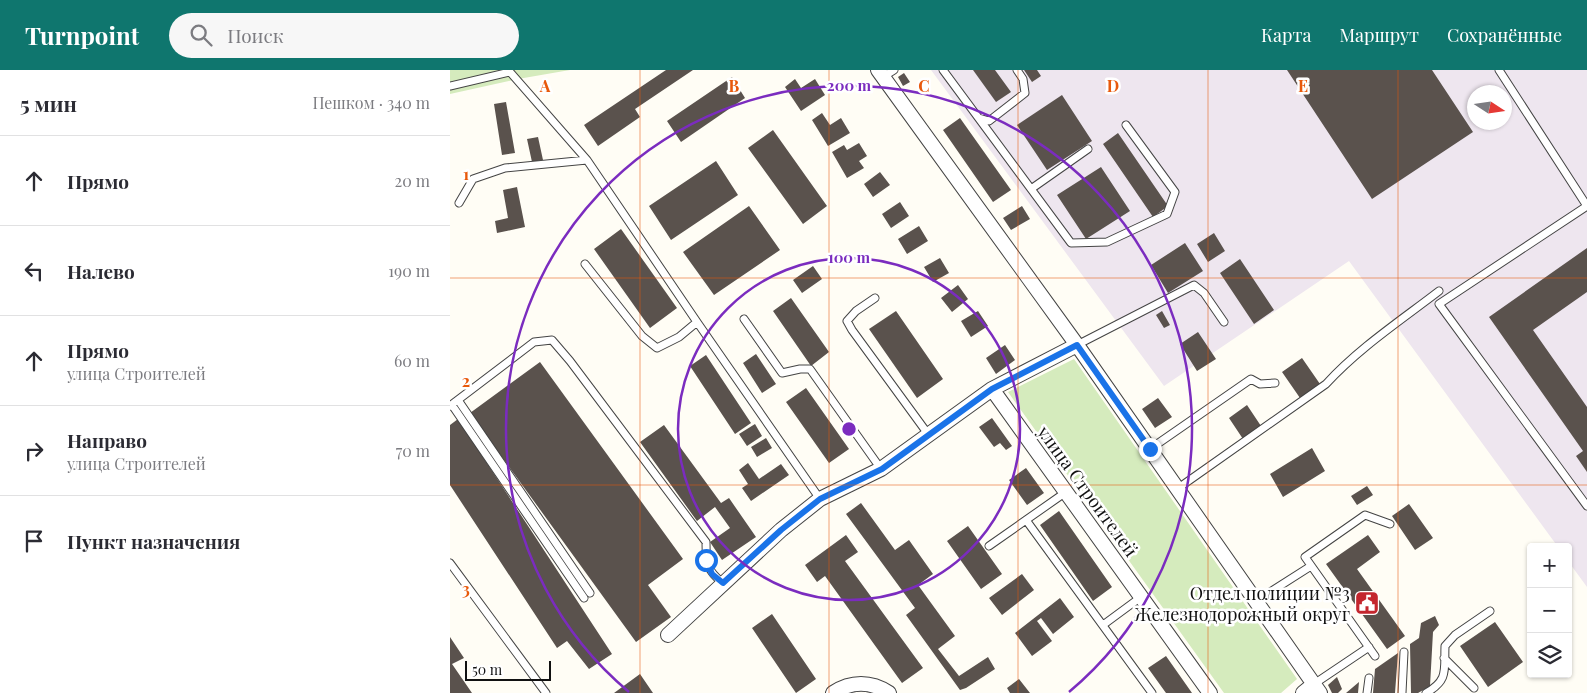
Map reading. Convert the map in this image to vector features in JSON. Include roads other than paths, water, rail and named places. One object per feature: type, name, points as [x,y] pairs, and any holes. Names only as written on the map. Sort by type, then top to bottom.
[{"type":"street","points":[[885,72],[1317,689],[1303,693]]},
{"type":"street","points":[[668,635],[781,530],[820,499],[882,469],[992,389],[1077,345]]},
{"type":"street","name":"улица Строителей","points":[[992,389],[1210,693]]},
{"type":"street","points":[[832,693],[842,687],[862,683],[880,687],[889,693]]},
{"type":"lane","points":[[942,70],[1071,243],[1107,242],[1167,214],[1175,192],[1126,125]]},
{"type":"lane","points":[[979,118],[989,121],[1024,93],[1023,79],[1017,70]]},
{"type":"lane","points":[[1499,70],[1587,206],[1439,304],[1587,506]]},
{"type":"lane","points":[[450,86],[510,72],[587,160],[820,499]]},
{"type":"lane","points":[[1031,189],[1088,149]]},
{"type":"lane","points":[[459,203],[473,179],[505,168],[587,160]]},
{"type":"lane","points":[[585,264],[642,336],[657,348],[679,337],[697,322]]},
{"type":"lane","points":[[1077,345],[1194,285],[1204,293],[1224,322]]},
{"type":"lane","points":[[1177,488],[1326,384],[1362,349],[1439,291]]},
{"type":"lane","points":[[875,298],[856,311],[847,321],[928,434]]},
{"type":"lane","points":[[744,319],[782,373],[800,369],[810,370],[882,469]]},
{"type":"lane","points":[[453,404],[534,342],[552,340],[576,369],[706,542],[706,560],[712,574],[723,583]]},
{"type":"lane","points":[[1150,449],[1251,379],[1260,384],[1275,383]]},
{"type":"lane","points":[[453,404],[590,593]]},
{"type":"lane","points":[[453,404],[584,598]]},
{"type":"lane","points":[[989,546],[1066,492]]},
{"type":"lane","points":[[1375,656],[1305,557],[1365,515],[1390,524]]},
{"type":"lane","points":[[1026,520],[1152,693]]},
{"type":"lane","points":[[450,563],[546,693]]},
{"type":"lane","points":[[1256,601],[1311,566]]},
{"type":"lane","points":[[1103,625],[1141,597]]},
{"type":"lane","points":[[1426,693],[1437,686],[1444,675],[1444,646],[1455,635],[1490,611]]},
{"type":"lane","points":[[1317,689],[1369,646]]},
{"type":"lane","points":[[1402,693],[1404,652]]},
{"type":"lane","points":[[1444,658],[1474,688]]},
{"type":"lane","points":[[1367,693],[1369,678]]},
{"type":"place","name":"Отдел полиции №3 Железнодорожный округ","points":[[1367,603]]}]
